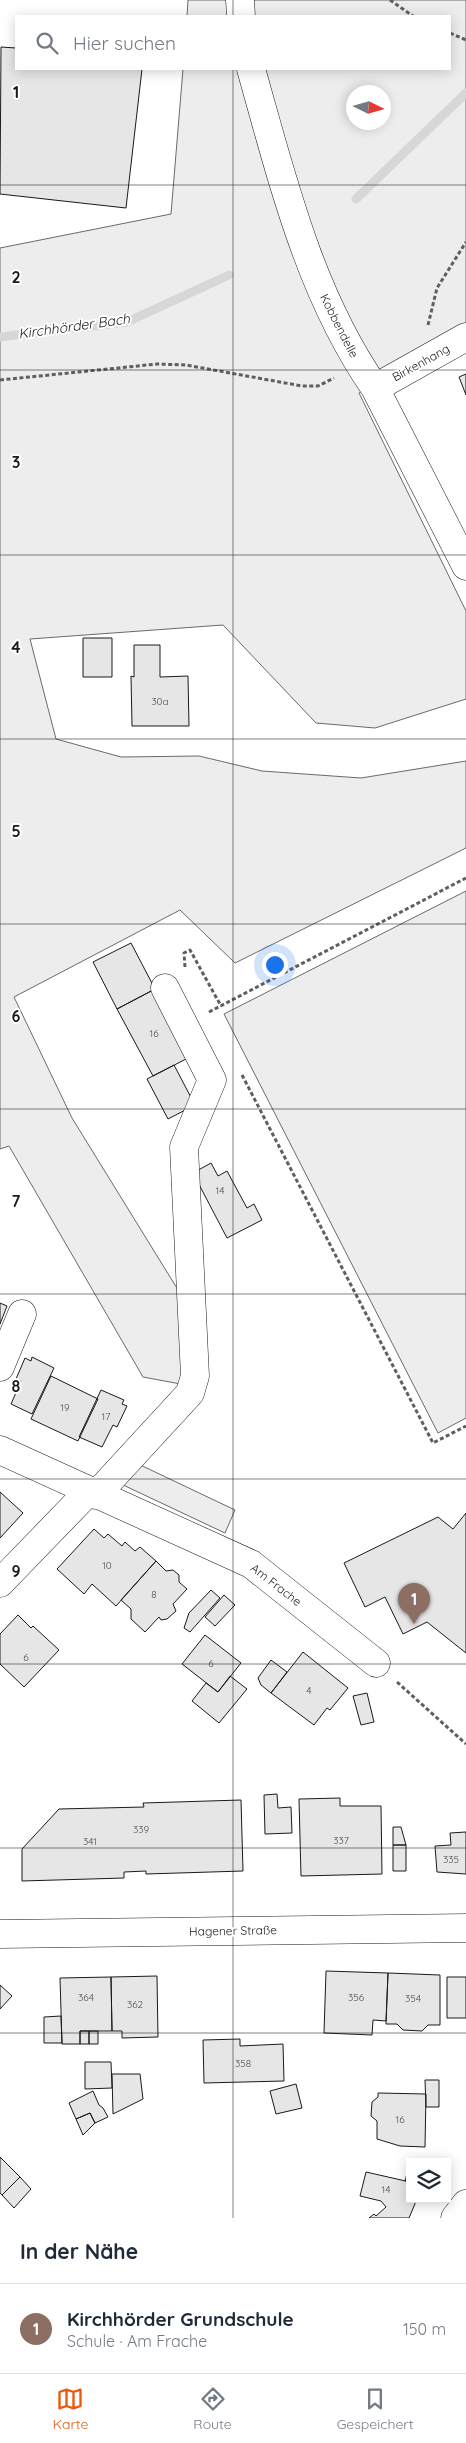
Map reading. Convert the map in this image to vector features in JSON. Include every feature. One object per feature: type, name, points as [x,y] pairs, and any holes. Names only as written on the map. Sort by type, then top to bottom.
[{"type":"street","points":[[240,0],[241,15]]},
{"type":"street","name":"Kobbendelle","points":[[251,70],[290,207],[320,288],[359,366],[375,388],[466,566]]},
{"type":"street","name":"Birkenhang","points":[[375,388],[466,337]]},
{"type":"street","points":[[0,1583],[190,1394],[195,1376],[184,1148],[212,1080],[165,988]]},
{"type":"street","points":[[0,1367],[22,1314]]},
{"type":"street","name":"Am Frache","points":[[0,1450],[251,1564],[376,1663]]},
{"type":"street","name":"Hagener Straße","points":[[0,1934],[466,1928]]},
{"type":"street","points":[[456,2218],[466,2204]]},
{"type":"path","points":[[390,0],[412,15]]},
{"type":"path","points":[[451,33],[466,40]]},
{"type":"path","points":[[425,360],[425,336],[437,288],[466,242]]},
{"type":"path","points":[[0,380],[156,364],[186,365],[302,386],[318,386],[359,366]]},
{"type":"path","points":[[211,1016],[209,1012],[220,1006],[466,878]]},
{"type":"path","points":[[165,988],[185,976],[184,954],[190,950],[220,1006]]},
{"type":"path","points":[[238,1069],[433,1443],[466,1426]]},
{"type":"path","points":[[376,1663],[466,1744]]},
{"type":"shaded area","points":[[188,0],[466,0],[466,327],[359,393],[466,611],[466,699],[375,728],[316,723],[223,625],[30,639],[56,739],[121,757],[199,756],[262,771],[361,778],[466,761],[466,848],[235,963],[180,910],[14,997],[72,1118],[183,1298],[186,1385],[143,1377],[9,1146],[0,1149],[0,248],[171,214],[183,70],[451,70],[451,15],[187,15]]},
{"type":"shaded area","points":[[466,891],[466,1418],[438,1433],[224,1014]]},
{"type":"shaded area","points":[[132,1461],[235,1510],[225,1533],[121,1484]]},
{"type":"building","points":[[1,47],[15,48],[15,70],[142,70],[126,208],[0,194]]},
{"type":"building","points":[[466,374],[466,395],[459,377]]},
{"type":"building","points":[[83,638],[112,638],[112,677],[83,677]]},
{"type":"building","points":[[134,645],[160,645],[160,677],[188,676],[189,726],[132,726],[131,676],[134,677]]},
{"type":"building","points":[[131,943],[155,989],[117,1009],[93,962]]},
{"type":"building","points":[[155,989],[190,1057],[153,1076],[117,1009]]},
{"type":"building","points":[[174,1065],[195,1105],[168,1119],[147,1079]]},
{"type":"building","points":[[211,1163],[218,1176],[227,1171],[247,1208],[254,1204],[262,1220],[227,1238],[193,1173]]},
{"type":"building","points":[[0,1303],[7,1306],[0,1324]]},
{"type":"building","points":[[32,1357],[54,1368],[32,1414],[11,1404],[21,1381],[16,1379],[25,1358],[31,1361]]},
{"type":"building","points":[[51,1376],[98,1399],[78,1441],[31,1419]]},
{"type":"building","points":[[101,1390],[124,1400],[122,1404],[127,1406],[117,1427],[113,1425],[102,1447],[79,1437]]},
{"type":"building","points":[[0,1492],[23,1513],[0,1538]]},
{"type":"building","points":[[466,1513],[466,1653],[427,1622],[403,1634],[385,1597],[365,1607],[344,1563],[438,1517],[453,1529]]},
{"type":"building","points":[[94,1529],[104,1538],[108,1534],[122,1546],[125,1542],[135,1551],[140,1547],[156,1561],[116,1606],[92,1584],[84,1594],[57,1569]]},
{"type":"building","points":[[156,1561],[166,1571],[173,1570],[179,1575],[179,1582],[187,1589],[173,1604],[176,1611],[167,1619],[161,1620],[159,1617],[145,1632],[131,1619],[131,1609],[121,1600]]},
{"type":"building","points":[[211,1590],[220,1598],[190,1632],[184,1628],[189,1613]]},
{"type":"building","points":[[224,1595],[235,1605],[215,1626],[205,1617]]},
{"type":"building","points":[[18,1615],[59,1650],[24,1687],[0,1664],[0,1634]]},
{"type":"building","points":[[205,1635],[241,1663],[218,1692],[182,1664]]},
{"type":"building","points":[[303,1652],[348,1688],[330,1710],[327,1708],[314,1725],[271,1693]]},
{"type":"building","points":[[271,1660],[287,1672],[271,1693],[261,1685],[258,1678]]},
{"type":"building","points":[[230,1676],[247,1689],[219,1723],[192,1701],[206,1683],[218,1692]]},
{"type":"building","points":[[367,1693],[374,1722],[361,1725],[353,1696]]},
{"type":"building","points":[[277,1794],[278,1808],[291,1807],[292,1833],[265,1834],[264,1795]]},
{"type":"building","points":[[340,1798],[340,1806],[381,1806],[382,1874],[301,1876],[299,1799]]},
{"type":"building","points":[[241,1800],[243,1871],[146,1874],[146,1871],[124,1872],[124,1878],[22,1881],[22,1849],[59,1809],[144,1807],[143,1803]]},
{"type":"building","points":[[393,1827],[401,1827],[406,1845],[393,1845]]},
{"type":"building","points":[[466,1832],[466,1874],[437,1872],[435,1846],[451,1845],[450,1833]]},
{"type":"building","points":[[393,1845],[406,1845],[406,1871],[393,1871]]},
{"type":"building","points":[[326,1971],[388,1973],[386,2021],[373,2020],[372,2035],[324,2033]]},
{"type":"building","points":[[388,1973],[440,1975],[440,2025],[428,2025],[422,2031],[403,2030],[397,2024],[386,2024]]},
{"type":"building","points":[[157,1976],[158,2037],[122,2038],[122,2031],[112,2031],[111,1977]]},
{"type":"building","points":[[111,1977],[112,2031],[80,2031],[80,2044],[62,2044],[60,1978]]},
{"type":"building","points":[[447,1977],[466,1977],[466,2018],[447,2018]]},
{"type":"building","points":[[0,1985],[12,1996],[0,2009]]},
{"type":"building","points":[[61,2016],[62,2043],[44,2043],[44,2017]]},
{"type":"building","points":[[80,2031],[89,2031],[89,2044],[80,2044]]},
{"type":"building","points":[[89,2031],[98,2031],[98,2044],[89,2044]]},
{"type":"building","points":[[240,2039],[240,2046],[283,2044],[284,2081],[204,2083],[203,2040]]},
{"type":"building","points":[[85,2062],[111,2062],[112,2088],[85,2089]]},
{"type":"building","points":[[112,2074],[140,2074],[143,2099],[113,2114]]},
{"type":"building","points":[[425,2080],[439,2080],[439,2107],[426,2107]]},
{"type":"building","points":[[296,2084],[302,2108],[276,2114],[270,2091]]},
{"type":"building","points":[[93,2091],[99,2105],[108,2117],[95,2123],[90,2113],[76,2119],[69,2103]]},
{"type":"building","points":[[378,2093],[426,2094],[425,2147],[400,2146],[377,2139],[377,2121],[371,2116],[372,2102],[378,2097]]},
{"type":"building","points":[[90,2113],[95,2123],[83,2135],[76,2119]]},
{"type":"building","points":[[0,2157],[20,2177],[2,2195],[0,2193]]},
{"type":"building","points":[[366,2172],[406,2181],[406,2203],[415,2203],[409,2218],[369,2218],[374,2214],[376,2216],[386,2207],[381,2201],[360,2196]]},
{"type":"building","points":[[20,2177],[31,2189],[14,2208],[2,2195]]},
{"type":"waterway","name":"Kirchhörder Bach","points":[[356,199],[466,93]]},
{"type":"waterway","name":"Kirchhörder Bach","points":[[0,337],[127,322],[229,275]]},
{"type":"place","name":"Kirchhörder Grundschule","points":[[414,1624]]}]
